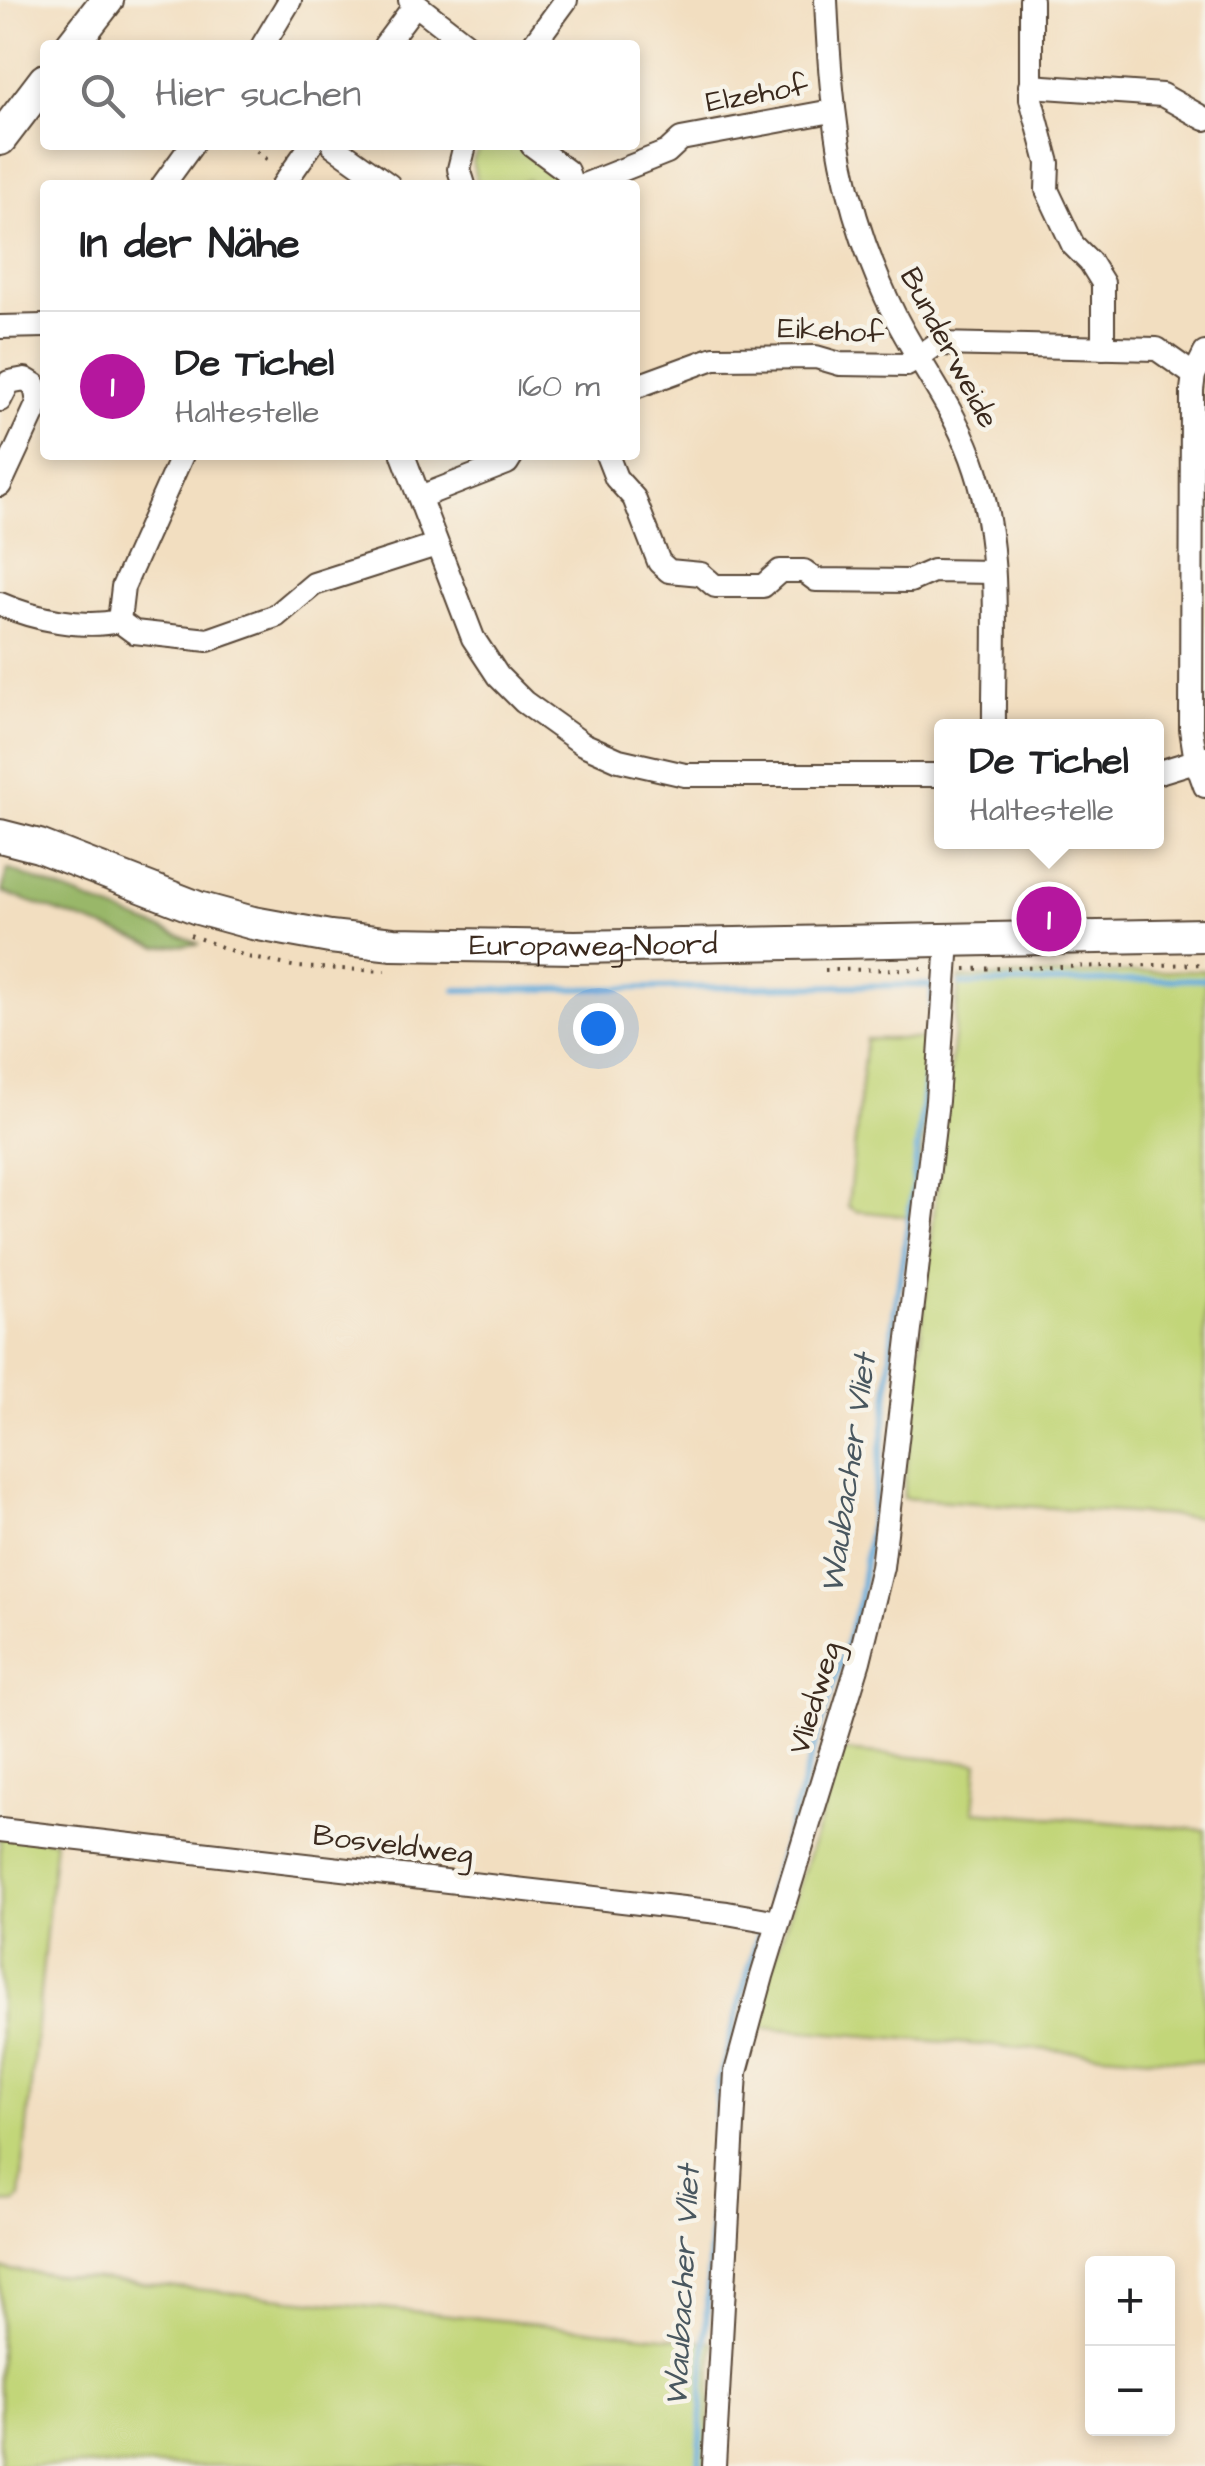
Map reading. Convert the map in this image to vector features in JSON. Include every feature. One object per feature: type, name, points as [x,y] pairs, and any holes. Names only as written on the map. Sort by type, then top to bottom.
[{"type":"street","points":[[76,40],[107,0]]},
{"type":"street","points":[[266,40],[290,0]]},
{"type":"street","points":[[537,40],[566,0]]},
{"type":"street","name":"Bunderweide","points":[[826,0],[832,111],[854,220],[885,295],[949,405],[977,471],[992,540],[994,719]]},
{"type":"street","points":[[1031,0],[1030,86],[1048,163],[1047,190],[1073,244],[1104,283],[1103,348]]},
{"type":"street","points":[[388,40],[412,2],[461,40]]},
{"type":"street","points":[[1030,86],[1162,94],[1205,119]]},
{"type":"street","points":[[0,139],[40,87]]},
{"type":"street","name":"Elzehof","points":[[597,180],[667,152],[681,139],[832,111]]},
{"type":"street","points":[[167,180],[188,150]]},
{"type":"street","points":[[286,180],[307,150]]},
{"type":"street","points":[[340,150],[382,180]]},
{"type":"street","points":[[462,180],[458,169],[464,150]]},
{"type":"street","points":[[539,150],[567,171],[570,180]]},
{"type":"street","points":[[0,328],[40,326]]},
{"type":"street","name":"Eikehof","points":[[640,384],[714,358],[816,357],[840,364],[907,365],[937,344],[1157,349],[1194,375]]},
{"type":"street","points":[[1205,353],[1194,375],[1198,503],[1191,729],[1205,786]]},
{"type":"street","points":[[0,400],[9,382],[26,379],[35,385],[38,403],[0,485]]},
{"type":"street","points":[[119,622],[123,587],[180,460]]},
{"type":"street","points":[[405,460],[473,638],[498,676],[524,702],[583,744],[619,760],[686,776],[934,775]]},
{"type":"street","points":[[420,497],[509,460]]},
{"type":"street","points":[[609,460],[616,478],[634,498],[659,562],[669,571],[701,574],[715,586],[763,586],[780,571],[804,571],[816,580],[910,581],[933,571],[994,572]]},
{"type":"street","points":[[0,604],[20,613],[100,626],[119,622],[134,632],[208,640],[276,616],[314,584],[436,545]]},
{"type":"street","points":[[1164,770],[1200,759]]},
{"type":"street","name":"Europaweg-Noord","points":[[0,836],[39,846],[198,908],[330,937],[392,944],[948,955],[1205,935]]},
{"type":"street","name":"Vliedweg","points":[[714,2466],[736,2072],[859,1661],[882,1567],[937,1101],[948,955]]},
{"type":"street","name":"Bosveldweg","points":[[0,1830],[778,1922]]},
{"type":"path","points":[[253,150],[286,180]]},
{"type":"path","points":[[948,955],[1205,964]]},
{"type":"green space","points":[[478,150],[523,150],[559,180],[477,180],[472,161]]},
{"type":"green space","points":[[8,869],[200,944],[159,947],[2,892]]},
{"type":"green space","points":[[1205,970],[1205,1518],[903,1498],[960,978]]},
{"type":"green space","points":[[866,1039],[937,1039],[913,1217],[856,1211],[848,1206]]},
{"type":"green space","points":[[843,1751],[978,1763],[974,1811],[1205,1830],[1205,2062],[752,2027]]},
{"type":"green space","points":[[0,1836],[55,1840],[20,2198],[0,2203]]},
{"type":"green space","points":[[0,2269],[713,2342],[707,2466],[0,2466]]},
{"type":"waterway","name":"Waubacher Vliet","points":[[961,984],[1205,979]]},
{"type":"waterway","points":[[456,990],[932,985],[932,1012]]},
{"type":"waterway","name":"Waubacher Vliet","points":[[768,1897],[860,1598],[887,1407],[893,1322],[929,1046]]},
{"type":"waterway","name":"Waubacher Vliet","points":[[699,2466],[718,2085],[758,1934]]},
{"type":"place","name":"De Tichel","points":[[1049,919]]}]
